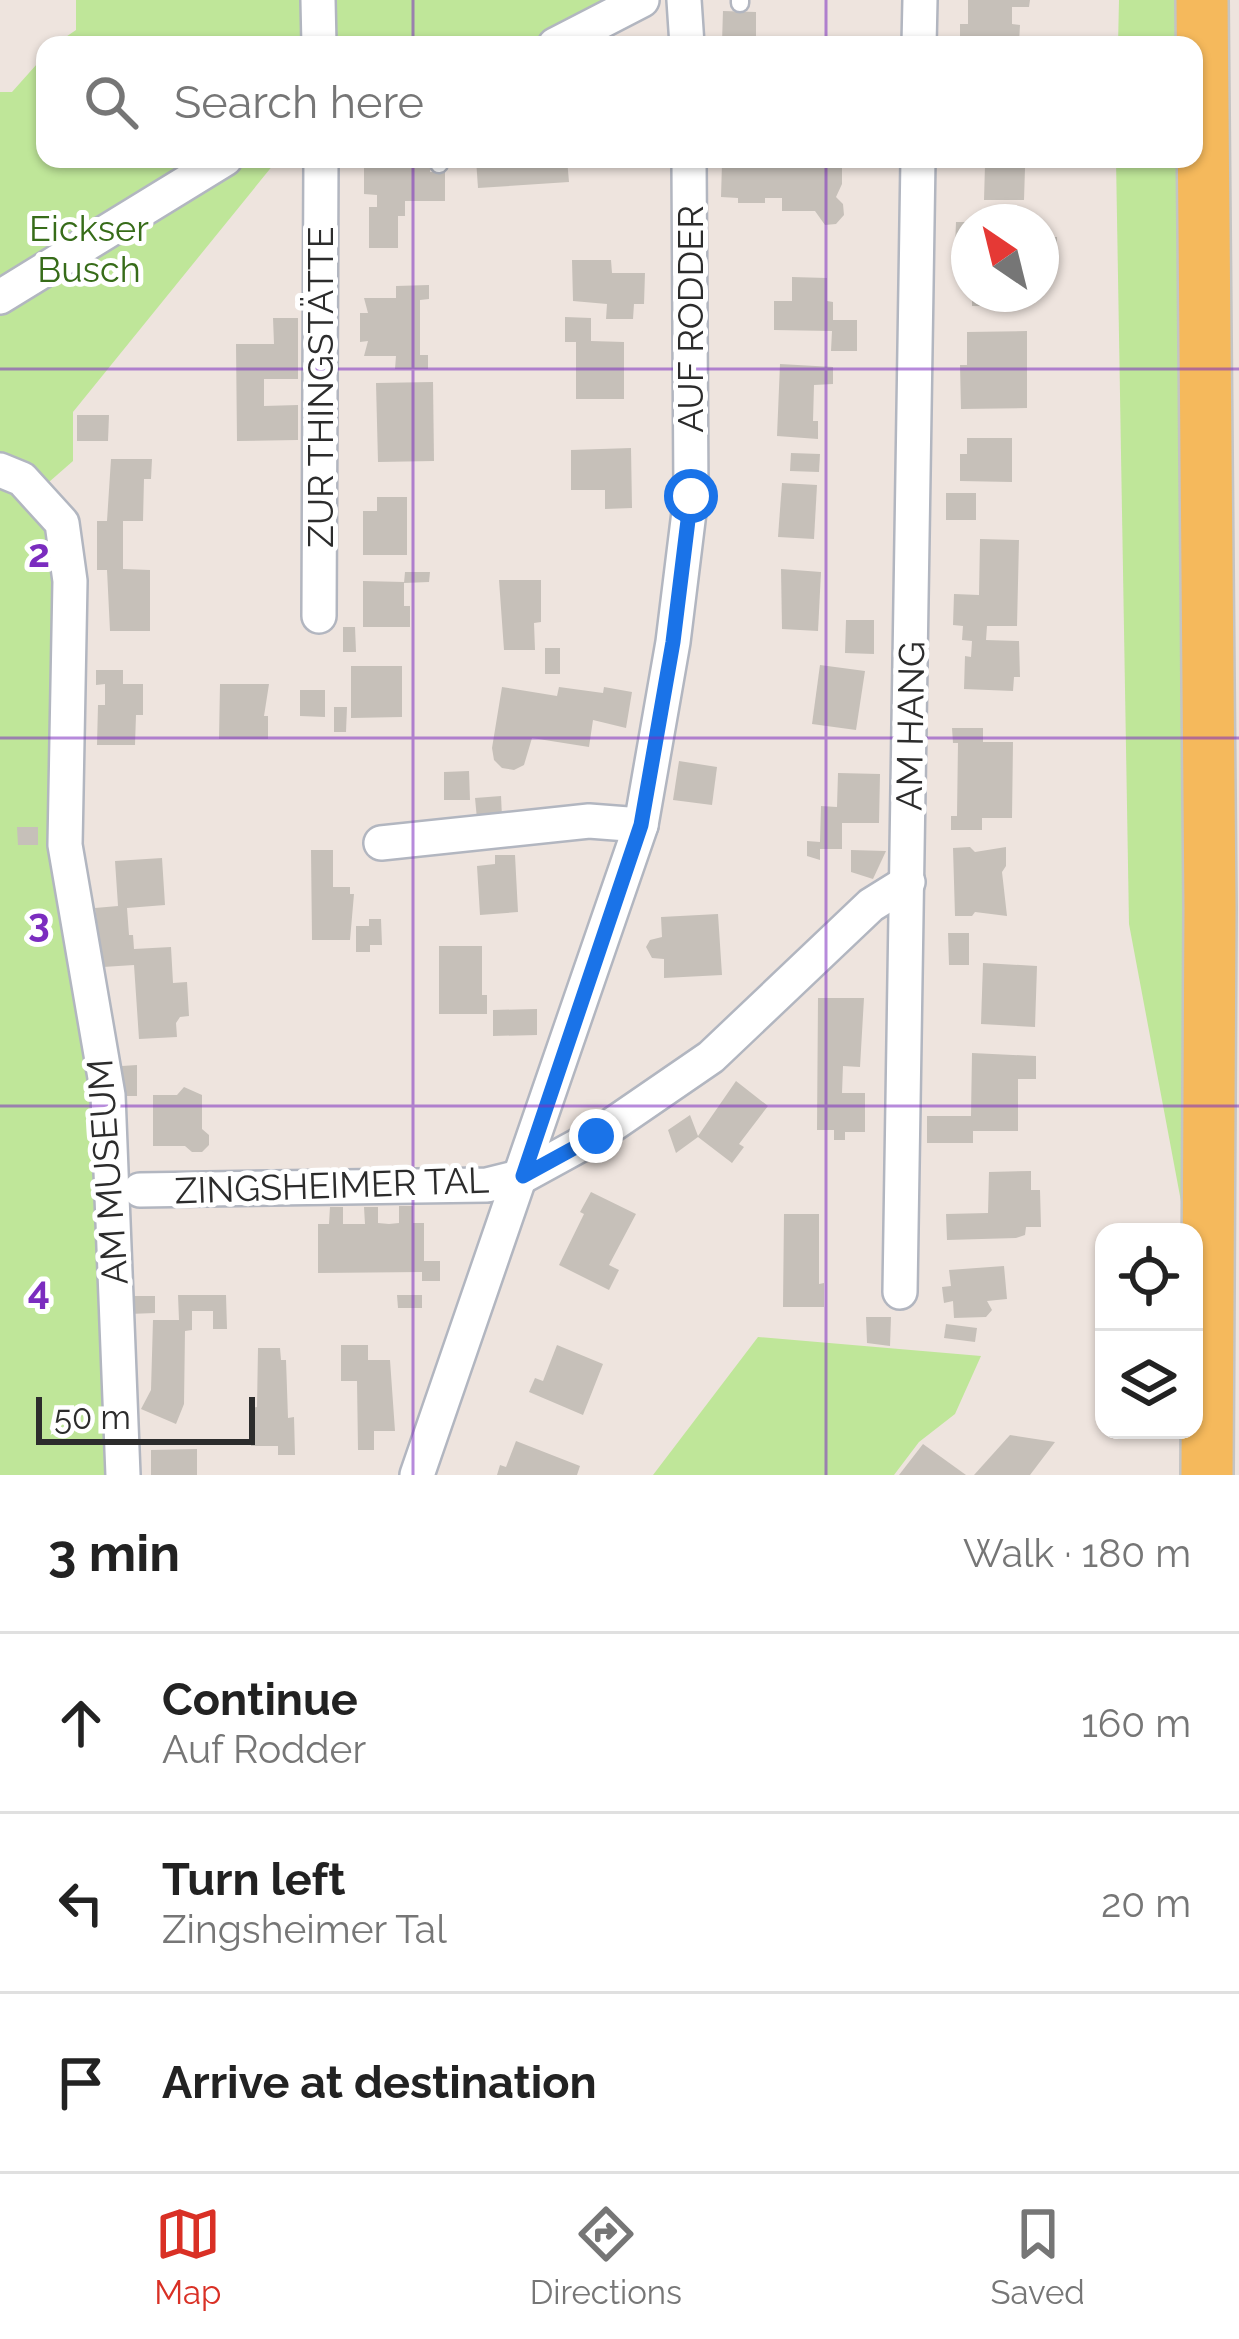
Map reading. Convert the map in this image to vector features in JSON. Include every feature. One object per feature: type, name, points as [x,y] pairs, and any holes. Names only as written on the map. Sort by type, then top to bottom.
[{"type":"main road","points":[[1202,0],[1203,36]]},
{"type":"main road","points":[[1203,39],[1225,908],[1207,1475]]},
{"type":"street","points":[[318,0],[319,36]]},
{"type":"street","points":[[572,36],[642,0]]},
{"type":"street","points":[[684,0],[686,36]]},
{"type":"street","points":[[919,36],[920,0]]},
{"type":"street","points":[[0,297],[210,168]]},
{"type":"street","name":"ZUR THINGSTÄTTE","points":[[319,616],[321,168]]},
{"type":"street","name":"AUF RODDER","points":[[523,1176],[641,825],[673,642],[691,496],[689,168]]},
{"type":"street","name":"AM HANG","points":[[900,1292],[918,168]]},
{"type":"street","name":"AM MUSEUM","points":[[0,470],[22,478],[62,523],[70,580],[65,844],[108,1095],[123,1475]]},
{"type":"street","points":[[381,844],[590,821],[641,825]]},
{"type":"street","name":"ZINGSHEIMER TAL","points":[[140,1190],[487,1185],[523,1176],[596,1136],[711,1057],[871,905],[908,882]]},
{"type":"street","name":"ZINGSHEIMER TAL","points":[[417,1475],[523,1176]]},
{"type":"green space","points":[[76,0],[309,0],[307,36],[67,36],[76,30]]},
{"type":"green space","points":[[330,0],[623,0],[553,36],[329,36]]},
{"type":"green space","points":[[1119,0],[1179,0],[1179,36],[1118,36]]},
{"type":"green space","name":"Eickser Busch","points":[[36,65],[36,168],[271,168],[73,412],[73,461],[49,482],[54,716],[51,853],[93,1112],[115,1475],[0,1475],[0,92],[12,92]]},
{"type":"green space","points":[[1116,168],[1181,168],[1183,1212],[1129,924]]},
{"type":"green space","points":[[758,1337],[981,1356],[955,1414],[919,1442],[894,1475],[653,1475]]},
{"type":"building","points":[[968,0],[1030,0],[1029,7],[1012,7],[1012,24],[1020,25],[1019,36],[960,36],[960,24],[968,24]]},
{"type":"building","points":[[723,11],[756,12],[756,36],[722,36]]},
{"type":"building","points":[[364,168],[445,171],[445,201],[405,201],[405,216],[398,216],[398,248],[369,248],[369,207],[377,207],[377,195],[364,194]]},
{"type":"building","points":[[477,168],[568,168],[569,182],[478,188]]},
{"type":"building","points":[[722,168],[842,168],[836,197],[844,215],[836,224],[825,225],[815,211],[782,211],[782,198],[738,203],[738,198],[721,197]]},
{"type":"building","points":[[985,168],[1025,168],[1024,200],[984,200]]},
{"type":"building","points":[[572,260],[611,260],[612,273],[645,273],[644,304],[634,304],[633,319],[606,319],[607,304],[573,301]]},
{"type":"building","points":[[792,277],[827,278],[833,320],[857,320],[857,351],[831,351],[832,331],[774,330],[774,301],[792,301]]},
{"type":"building","points":[[429,285],[429,299],[420,300],[420,355],[428,355],[428,369],[395,369],[396,356],[364,356],[368,341],[360,342],[360,313],[368,313],[364,298],[396,298],[396,286]]},
{"type":"building","points":[[565,317],[591,318],[591,341],[624,342],[624,399],[576,399],[576,342],[565,342]]},
{"type":"building","points":[[273,318],[298,318],[298,379],[264,379],[264,406],[298,405],[298,440],[237,441],[236,344],[274,344]]},
{"type":"building","points":[[1027,331],[1027,408],[961,409],[960,365],[967,365],[967,332]]},
{"type":"building","points":[[780,364],[833,367],[833,384],[814,385],[813,421],[818,421],[818,439],[777,436]]},
{"type":"building","points":[[433,382],[434,461],[378,462],[376,383]]},
{"type":"building","points":[[77,415],[109,415],[108,441],[77,441]]},
{"type":"building","points":[[967,438],[1012,438],[1012,482],[960,481],[960,454],[967,454]]},
{"type":"building","points":[[631,448],[632,508],[605,509],[605,490],[571,490],[571,450]]},
{"type":"building","points":[[791,453],[820,454],[819,472],[790,471]]},
{"type":"building","points":[[111,459],[152,459],[151,479],[144,479],[143,521],[123,521],[123,569],[150,570],[150,631],[110,631],[107,570],[97,570],[97,521],[107,521]]},
{"type":"building","points":[[782,483],[817,485],[814,539],[778,537]]},
{"type":"building","points":[[946,493],[976,493],[976,520],[946,520]]},
{"type":"building","points":[[377,497],[407,497],[407,555],[363,555],[363,511],[377,511]]},
{"type":"building","points":[[980,539],[1019,540],[1017,626],[987,626],[986,640],[1019,641],[1020,677],[1014,677],[1013,691],[964,689],[965,656],[971,657],[972,641],[962,640],[963,626],[953,625],[954,594],[979,595]]},
{"type":"building","points":[[781,569],[821,572],[818,631],[782,629]]},
{"type":"building","points":[[405,572],[430,572],[429,582],[404,583]]},
{"type":"building","points":[[499,580],[541,580],[535,650],[504,650]]},
{"type":"building","points":[[363,581],[404,582],[410,627],[363,627]]},
{"type":"building","points":[[846,620],[874,620],[874,654],[845,653]]},
{"type":"building","points":[[343,627],[355,627],[356,652],[343,652]]},
{"type":"building","points":[[545,648],[560,648],[560,674],[545,674]]},
{"type":"building","points":[[820,665],[865,671],[856,730],[812,724]]},
{"type":"building","points":[[351,666],[402,666],[402,717],[351,718]]},
{"type":"building","points":[[96,670],[123,670],[123,684],[143,684],[143,715],[136,715],[135,745],[97,745],[98,705],[105,705],[105,684],[96,685]]},
{"type":"building","points":[[220,684],[269,684],[264,716],[268,716],[268,739],[219,739]]},
{"type":"building","points":[[502,687],[557,696],[559,687],[632,692],[626,728],[593,720],[589,747],[532,738],[524,765],[514,770],[502,768],[492,748]]},
{"type":"building","points":[[300,690],[325,690],[325,717],[300,716]]},
{"type":"building","points":[[334,707],[347,707],[346,732],[334,732]]},
{"type":"building","points":[[952,728],[983,728],[983,742],[1013,742],[1012,818],[982,818],[982,830],[951,830],[951,816],[957,816],[958,743],[953,743]]},
{"type":"building","points":[[679,761],[717,767],[712,805],[673,800]]},
{"type":"building","points":[[469,771],[470,800],[444,800],[444,772]]},
{"type":"building","points":[[838,773],[880,774],[879,823],[842,823],[842,849],[820,849],[820,860],[807,856],[807,841],[820,842],[821,806],[837,807]]},
{"type":"building","points":[[501,796],[502,817],[477,819],[475,798]]},
{"type":"building","points":[[17,827],[38,827],[38,845],[18,845]]},
{"type":"building","points":[[970,847],[975,852],[1006,847],[1002,872],[1007,916],[975,912],[955,916],[953,848]]},
{"type":"building","points":[[311,850],[333,850],[333,887],[350,887],[354,894],[350,940],[312,940]]},
{"type":"building","points":[[851,850],[886,851],[873,879],[851,872]]},
{"type":"building","points":[[495,855],[515,855],[518,912],[480,915],[477,866],[495,864]]},
{"type":"building","points":[[162,858],[165,905],[127,908],[129,935],[133,935],[134,949],[171,947],[173,983],[187,982],[189,1016],[176,1023],[177,1037],[139,1039],[134,965],[103,967],[95,908],[118,906],[115,861]]},
{"type":"building","points":[[718,914],[722,975],[664,978],[664,959],[652,958],[646,947],[650,940],[662,937],[661,917]]},
{"type":"building","points":[[369,919],[381,919],[382,945],[370,945],[370,952],[356,952],[356,926],[369,926]]},
{"type":"building","points":[[948,933],[969,933],[969,965],[949,965]]},
{"type":"building","points":[[439,946],[482,946],[487,1014],[439,1014]]},
{"type":"building","points":[[983,963],[1037,966],[1035,1027],[981,1024]]},
{"type":"building","points":[[818,998],[864,998],[860,1067],[843,1066],[842,1093],[865,1093],[865,1132],[845,1132],[845,1140],[834,1140],[834,1130],[817,1130]]},
{"type":"building","points":[[537,1009],[537,1035],[493,1036],[493,1010]]},
{"type":"building","points":[[972,1053],[1036,1056],[1036,1079],[1018,1079],[1018,1131],[973,1131],[973,1143],[927,1143],[927,1116],[971,1116]]},
{"type":"building","points":[[137,1065],[137,1096],[122,1096],[122,1066]]},
{"type":"building","points":[[736,1081],[768,1106],[739,1144],[744,1147],[732,1163],[698,1137],[676,1153],[668,1130],[690,1115],[698,1136]]},
{"type":"building","points":[[184,1087],[202,1095],[202,1129],[209,1135],[209,1145],[202,1152],[185,1146],[153,1146],[153,1095],[177,1095]]},
{"type":"building","points":[[1031,1171],[1031,1190],[1040,1190],[1041,1227],[1026,1227],[1025,1235],[1016,1238],[947,1240],[946,1214],[988,1213],[989,1172]]},
{"type":"building","points":[[591,1192],[636,1214],[609,1265],[619,1270],[609,1290],[559,1265]]},
{"type":"building","points":[[399,1206],[413,1206],[413,1223],[424,1223],[424,1261],[440,1261],[440,1281],[422,1281],[422,1272],[318,1273],[318,1224],[329,1224],[330,1207],[343,1207],[343,1224],[365,1224],[364,1207],[378,1207],[378,1223],[389,1224],[399,1223]]},
{"type":"building","points":[[784,1214],[819,1214],[819,1284],[824,1283],[824,1307],[783,1307]]},
{"type":"building","points":[[1004,1266],[1007,1299],[987,1301],[992,1310],[986,1317],[954,1318],[953,1301],[944,1303],[942,1287],[951,1286],[949,1270]]},
{"type":"building","points":[[178,1295],[226,1295],[227,1329],[213,1329],[213,1311],[192,1311],[192,1330],[185,1331],[184,1404],[176,1424],[141,1409],[151,1390],[153,1320],[179,1320]]},
{"type":"building","points":[[397,1295],[422,1295],[422,1308],[398,1308]]},
{"type":"building","points":[[129,1296],[155,1296],[155,1313],[129,1314]]},
{"type":"building","points":[[866,1317],[891,1317],[890,1346],[867,1343]]},
{"type":"building","points":[[946,1324],[977,1328],[975,1342],[944,1338]]},
{"type":"building","points":[[341,1345],[368,1345],[368,1360],[390,1360],[395,1431],[374,1431],[374,1450],[358,1450],[357,1381],[341,1381]]},
{"type":"building","points":[[557,1345],[603,1364],[583,1415],[529,1392],[535,1378],[543,1381]]},
{"type":"building","points":[[258,1348],[280,1348],[281,1360],[286,1360],[295,1455],[278,1455],[278,1446],[251,1446],[250,1408],[257,1407]]},
{"type":"building","points":[[1010,1435],[1055,1442],[1030,1475],[974,1475]]},
{"type":"building","points":[[516,1441],[580,1466],[577,1475],[497,1475],[500,1465],[506,1467]]},
{"type":"building","points":[[923,1444],[966,1475],[899,1475]]},
{"type":"building","points":[[197,1449],[197,1475],[151,1475],[151,1450]]},
{"type":"route","points":[[596,1136],[523,1176],[641,825],[673,642],[691,496]]}]
